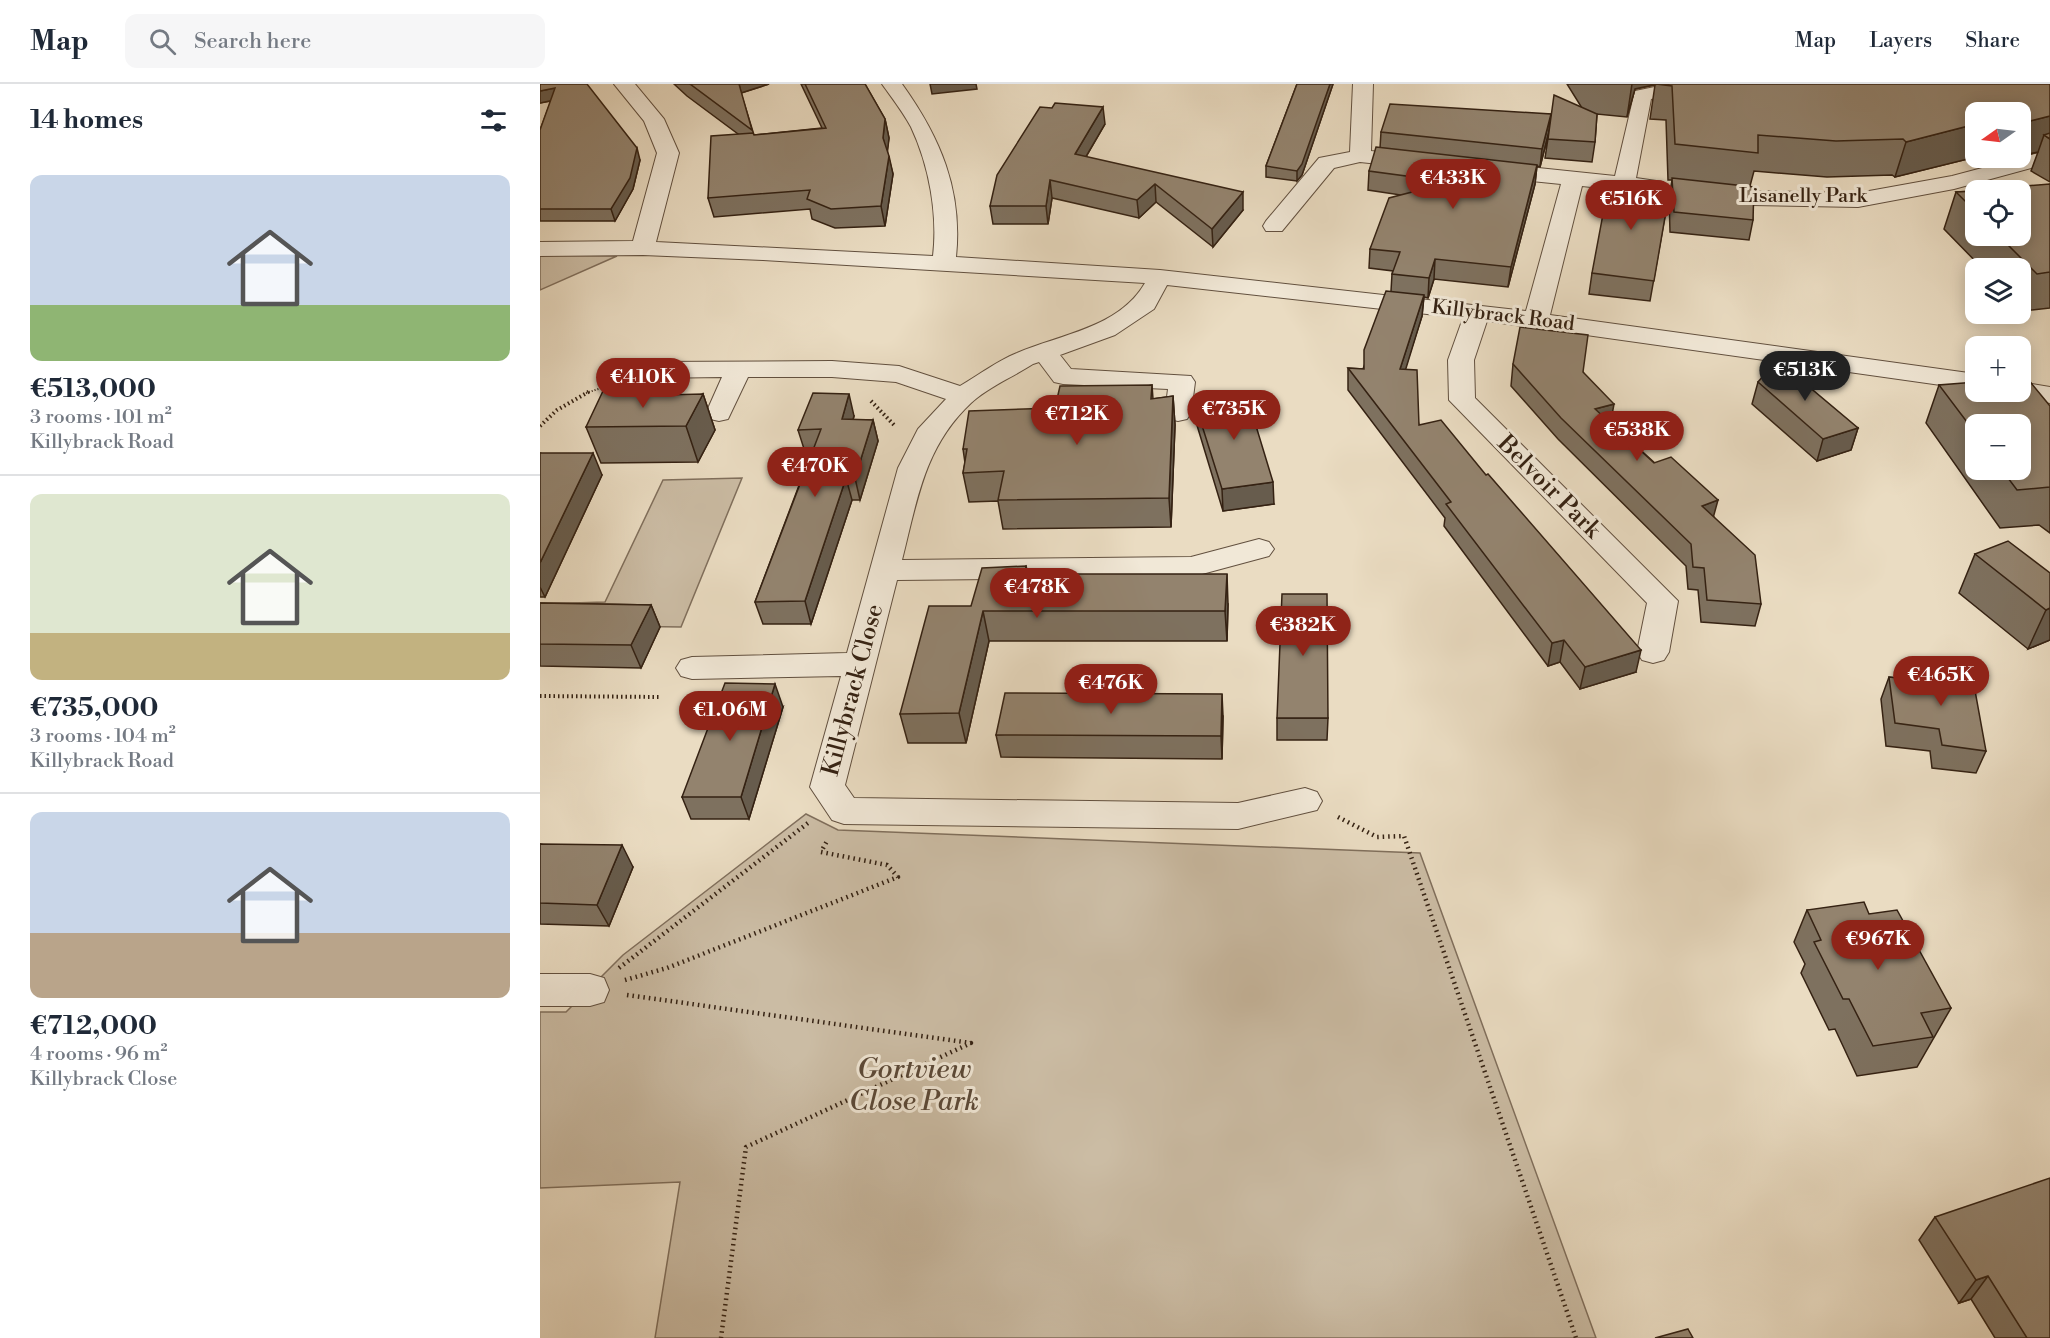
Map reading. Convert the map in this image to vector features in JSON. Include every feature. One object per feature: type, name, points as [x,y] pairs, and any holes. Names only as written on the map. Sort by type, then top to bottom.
[{"type":"street","points":[[624,84],[654,119],[668,153],[643,248]]},
{"type":"street","points":[[892,84],[922,130],[943,196],[946,252],[944,263]]},
{"type":"street","points":[[1360,156],[1363,84]]},
{"type":"street","points":[[1624,184],[1642,95],[1701,84]]},
{"type":"street","points":[[1274,226],[1327,163],[1360,156],[1443,165]]},
{"type":"street","name":"Lisanelly Park","points":[[1694,192],[1752,198],[1858,200],[1954,182],[2050,156]]},
{"type":"street","points":[[1466,167],[1670,189]]},
{"type":"street","points":[[1536,320],[1573,178]]},
{"type":"street","name":"Killybrack Road","points":[[540,249],[643,248],[944,263],[1160,277],[1477,312],[1965,380]]},
{"type":"street","name":"Killybrack Close","points":[[1160,277],[1145,304],[1106,330],[1024,358],[963,396],[932,429],[912,468],[827,787],[841,807],[1238,816],[1305,801]]},
{"type":"street","name":"Belvoir Park","points":[[1477,312],[1461,360],[1462,400],[1663,601],[1653,652]]},
{"type":"street","points":[[1044,352],[1063,376],[1182,382],[1178,413]]},
{"type":"street","points":[[719,413],[739,369]]},
{"type":"street","points":[[641,375],[739,369],[832,369],[898,374],[963,396]]},
{"type":"street","points":[[2031,392],[2050,395]]},
{"type":"street","points":[[885,570],[1191,567],[1259,549]]},
{"type":"street","points":[[692,668],[859,664]]},
{"type":"street","points":[[540,990],[590,990]]},
{"type":"path","points":[[540,426],[545,419],[580,396],[641,375]]},
{"type":"path","points":[[540,696],[660,698]]},
{"type":"path","points":[[1305,801],[1377,837],[1404,836],[1576,1338]]},
{"type":"path","points":[[590,990],[667,968],[898,878],[887,865],[820,852],[841,807]]},
{"type":"path","points":[[590,990],[821,813],[841,807]]},
{"type":"path","points":[[590,990],[971,1043],[746,1147],[721,1338]]},
{"type":"green space","points":[[540,255],[617,256],[540,290]]},
{"type":"green space","points":[[742,478],[681,627],[540,625],[540,604],[605,602],[663,480]]},
{"type":"green space","name":"Gortview Close Park","points":[[806,814],[838,830],[1420,853],[1596,1338],[655,1338],[680,1182],[540,1188],[540,1012],[566,1012],[623,955]]},
{"type":"building","points":[[540,84],[587,84],[637,148],[630,178],[611,209],[540,209],[540,130],[555,88],[540,91]]},
{"type":"building","points":[[690,84],[739,84],[752,130]]},
{"type":"building","points":[[805,84],[865,84],[885,119],[883,138],[889,156],[881,206],[831,209],[807,199],[810,190],[708,198],[711,136],[753,133],[754,135],[826,128]]},
{"type":"building","points":[[1297,84],[1330,84],[1302,164],[1297,171],[1266,166]]},
{"type":"building","points":[[1656,84],[2050,84],[2050,116],[2031,121],[2031,102],[1965,102],[1965,127],[1906,142],[1903,139],[1836,141],[1758,135],[1758,153],[1675,144],[1672,86]]},
{"type":"building","points":[[1554,95],[1597,114],[1595,142],[1548,139]]},
{"type":"building","points":[[1055,103],[1103,107],[1075,154],[1243,192],[1212,229],[1155,184],[1137,200],[1050,180],[1046,206],[990,206],[997,175],[1040,107],[1052,108]]},
{"type":"building","points":[[1390,104],[1551,114],[1542,149],[1381,132]]},
{"type":"building","points":[[1376,147],[1537,165],[1511,267],[1435,259],[1429,278],[1392,274],[1400,252],[1370,249],[1389,198],[1451,182],[1369,171]]},
{"type":"building","points":[[1672,178],[1754,187],[1753,220],[1674,212]]},
{"type":"building","points":[[1609,182],[1670,188],[1654,281],[1592,273]]},
{"type":"building","points":[[2050,184],[2050,272],[2037,274],[2031,268],[2031,258],[2021,258],[2009,246],[2031,246],[2031,186]]},
{"type":"building","points":[[1956,192],[1965,192],[1965,201]]},
{"type":"building","points":[[1386,291],[1424,295],[1400,369],[1417,370],[1419,425],[1441,420],[1486,475],[1488,474],[1641,650],[1585,667],[1564,640],[1552,643],[1446,504],[1451,502],[1348,368],[1364,369],[1364,350]]},
{"type":"building","points":[[1520,327],[1588,335],[1583,372],[1614,404],[1595,409],[1654,463],[1671,457],[1718,500],[1702,506],[1755,555],[1761,604],[1707,600],[1704,568],[1693,567],[1691,544],[1561,418],[1513,364]]},
{"type":"building","points":[[1777,360],[1858,428],[1823,439],[1758,382]]},
{"type":"building","points":[[1965,383],[1965,402],[2031,402],[2031,383],[2050,406],[2050,487],[2017,490],[2010,480],[2031,480],[2031,414],[1965,414],[1965,419],[1939,385]]},
{"type":"building","points":[[1152,385],[1151,399],[1173,396],[1169,498],[998,500],[1004,471],[963,473],[967,449],[963,449],[969,411],[1055,408],[1060,386]]},
{"type":"building","points":[[666,389],[663,395],[703,394],[686,426],[586,427],[603,391]]},
{"type":"building","points":[[813,393],[849,394],[842,419],[873,420],[855,478],[846,478],[805,601],[755,602],[821,429],[798,430]]},
{"type":"building","points":[[1246,393],[1273,482],[1222,489],[1194,400]]},
{"type":"building","points":[[540,453],[593,453],[540,563]]},
{"type":"building","points":[[2008,541],[2050,573],[2050,608],[2046,610],[1975,554]]},
{"type":"building","points":[[1026,566],[1025,574],[1227,574],[1225,611],[983,611],[959,713],[900,714],[929,606],[971,606],[982,568]]},
{"type":"building","points":[[1282,594],[1327,594],[1328,718],[1277,718]]},
{"type":"building","points":[[540,603],[651,605],[631,645],[540,644]]},
{"type":"building","points":[[1930,669],[1972,674],[1986,751],[1942,745],[1939,729],[1895,723],[1889,677],[1932,682]]},
{"type":"building","points":[[725,683],[775,684],[741,797],[682,797]]},
{"type":"building","points":[[1005,693],[1222,694],[1221,736],[996,735]]},
{"type":"building","points":[[540,844],[622,845],[597,905],[540,903]]},
{"type":"building","points":[[1864,902],[1869,914],[1897,910],[1951,1008],[1921,1013],[1933,1037],[1873,1046],[1849,999],[1843,999],[1814,942],[1821,940],[1807,910]]},
{"type":"building","points":[[2050,1178],[2050,1338],[2027,1338],[1988,1276],[1976,1280],[1935,1217]]},
{"type":"building","points":[[1688,1329],[1693,1338],[1655,1338]]}]
